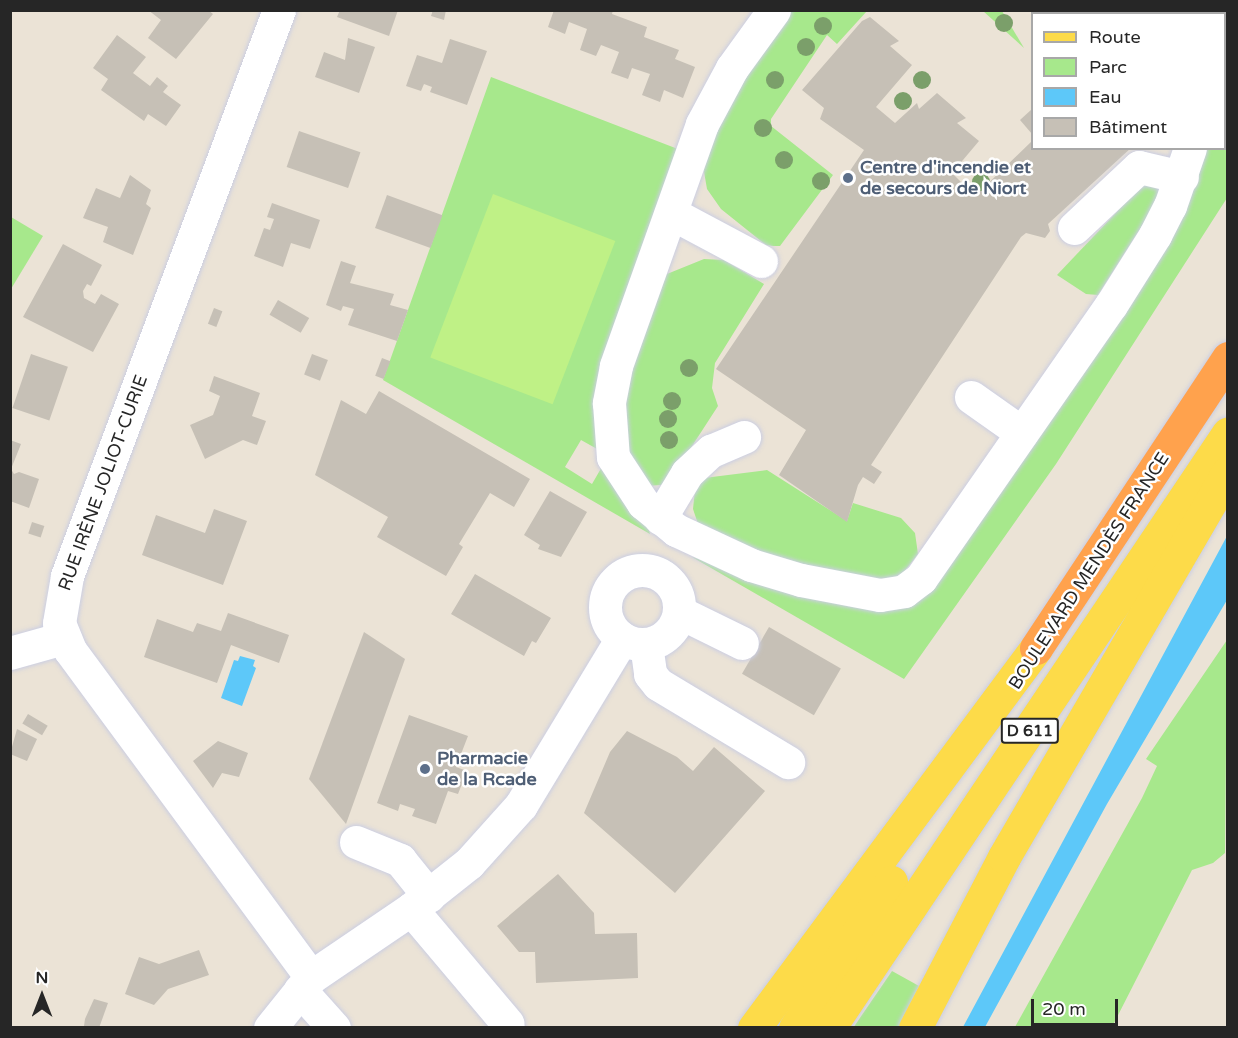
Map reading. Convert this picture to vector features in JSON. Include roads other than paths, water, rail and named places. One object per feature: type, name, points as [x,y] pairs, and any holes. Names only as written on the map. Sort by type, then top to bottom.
[{"type":"highway","name":"BOULEVARD MENDÈS FRANCE","points":[[1036,648],[1227,358]]},
{"type":"main road","name":"D 611","points":[[828,1028],[1227,433]]},
{"type":"main road","points":[[915,1028],[1004,857],[1227,472]]},
{"type":"main road","points":[[754,1028],[1036,648]]},
{"type":"main road","name":"BOULEVARD MENDÈS FRANCE","points":[[795,1028],[965,770],[1036,648]]},
{"type":"street","name":"RUE IRÈNE JOLIOT-CURIE","points":[[279,10],[67,576],[59,605],[63,638],[305,983],[334,1028]]},
{"type":"street","points":[[774,10],[716,95],[616,366],[609,403],[613,456],[632,488],[668,524],[751,565],[801,580],[880,595],[904,591],[921,578],[1111,305],[1155,235],[1186,163],[1139,167],[1074,228]]},
{"type":"street","points":[[671,213],[762,261]]},
{"type":"street","points":[[971,397],[1022,433]]},
{"type":"street","points":[[657,573],[668,524],[687,472],[711,451],[744,437]]},
{"type":"street","points":[[270,1028],[305,983],[420,903],[469,863],[521,805],[634,641],[668,634],[679,612],[675,589],[657,573],[633,571],[612,584],[607,595],[607,619],[634,641],[650,675],[658,684],[788,762]]},
{"type":"street","points":[[679,612],[742,643]]},
{"type":"street","points":[[10,653],[63,638]]},
{"type":"street","points":[[356,842],[400,860],[420,903],[508,1024]]},
{"type":"water","points":[[1227,536],[1227,600],[1107,804],[985,1027],[963,1027]]},
{"type":"water","points":[[240,656],[255,660],[253,666],[256,668],[242,706],[221,698],[234,660],[238,661]]},
{"type":"place","name":"Centre d'incendie et de secours de Niort","points":[[848,178]]},
{"type":"place","name":"Pharmacie de la Rcade","points":[[425,769]]}]
